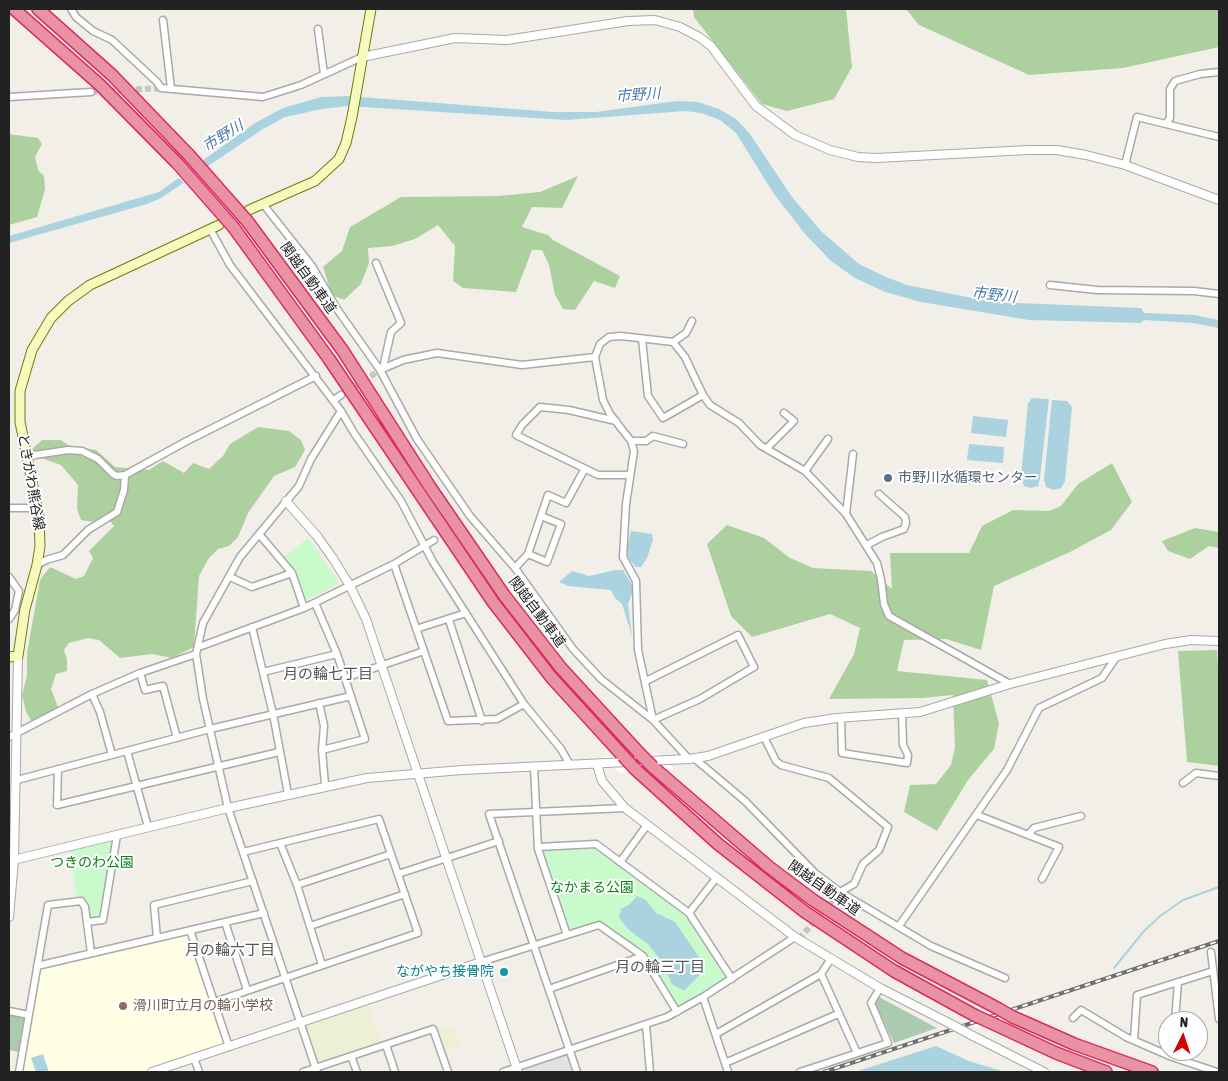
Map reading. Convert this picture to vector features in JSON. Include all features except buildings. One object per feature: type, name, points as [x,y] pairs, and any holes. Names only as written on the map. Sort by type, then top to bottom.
[{"type":"highway","name":"関越自動車道","points":[[14,9],[100,85],[177,163],[234,228],[324,352],[492,602],[551,677],[635,769],[711,838],[805,912],[894,971],[974,1015],[1056,1053],[1106,1072]]},
{"type":"highway","name":"関越自動車道","points":[[38,9],[112,75],[188,154],[248,222],[343,351],[430,486],[504,595],[561,668],[653,767],[741,844],[813,900],[902,958],[996,1008],[1074,1044],[1152,1072]]},
{"type":"main road","points":[[249,210],[315,180],[331,168],[339,159],[346,143],[352,117],[371,9]]},
{"type":"main road","name":"ときがわ熊谷線","points":[[13,656],[37,565],[41,532],[38,508],[20,422],[20,391],[32,350],[52,318],[68,301],[90,284],[219,225]]},
{"type":"street","points":[[71,9],[76,17],[93,31],[112,40],[161,88],[263,97],[276,95],[362,57],[455,38],[522,39],[628,21],[655,20],[680,27],[699,37],[711,46],[756,106],[795,134],[830,150],[858,157],[877,158],[1056,150],[1086,154],[1125,165],[1219,200]]},
{"type":"street","points":[[163,20],[171,88]]},
{"type":"street","points":[[318,29],[324,74]]},
{"type":"street","points":[[1166,124],[1170,118],[1170,89],[1175,81],[1200,74],[1219,72]]},
{"type":"street","points":[[9,97],[91,92]]},
{"type":"street","points":[[1125,165],[1137,117],[1219,137]]},
{"type":"street","points":[[264,204],[312,266],[337,308],[381,369],[417,439],[467,518],[515,568],[573,649],[601,679],[653,720],[692,758],[745,802],[815,873],[840,892],[931,946],[1005,978]]},
{"type":"street","points":[[210,229],[230,265],[334,400],[401,502],[425,547],[524,704],[561,749],[570,765]]},
{"type":"street","points":[[376,263],[401,322],[391,332],[381,369]]},
{"type":"street","points":[[1050,286],[1097,290],[1194,291],[1219,294]]},
{"type":"street","points":[[653,720],[638,650],[636,581],[623,557],[626,504],[634,451],[631,441],[602,400],[595,357],[600,344],[609,337],[673,342],[686,334],[692,321]]},
{"type":"street","points":[[642,339],[648,396],[663,418],[703,395]]},
{"type":"street","points":[[673,342],[685,357],[703,395],[710,405],[739,423],[760,445],[805,471],[846,514],[877,563],[884,604],[889,616],[1010,684]]},
{"type":"street","points":[[381,369],[403,360],[437,354],[522,365],[595,357]]},
{"type":"street","points":[[28,456],[68,450],[82,451],[93,456],[113,474],[117,476],[125,475],[185,442],[316,376]]},
{"type":"street","points":[[334,400],[341,395]]},
{"type":"street","points":[[616,421],[569,410],[540,407],[522,425],[516,435],[584,470],[598,474],[630,475]]},
{"type":"street","points":[[317,1070],[228,808],[210,729],[196,654],[203,623],[240,557],[299,486],[311,459],[341,411]]},
{"type":"street","points":[[767,448],[794,421],[784,413]]},
{"type":"street","points":[[631,441],[646,441],[653,436],[684,444]]},
{"type":"street","points":[[805,471],[828,439]]},
{"type":"street","points":[[846,514],[852,454]]},
{"type":"street","points":[[515,568],[528,554],[548,495],[566,503],[584,470]]},
{"type":"street","points":[[37,565],[63,555],[88,530],[117,512],[124,490],[125,475]]},
{"type":"street","points":[[867,545],[882,536],[904,529],[906,523],[905,517],[879,494]]},
{"type":"street","points":[[286,501],[317,536],[350,586],[366,619],[517,1070]]},
{"type":"street","points":[[9,508],[38,508]]},
{"type":"street","points":[[528,554],[547,562],[561,524],[541,516]]},
{"type":"street","points":[[258,534],[292,573],[304,608]]},
{"type":"street","points":[[199,646],[304,608],[394,564],[434,540]]},
{"type":"street","points":[[394,564],[448,722],[497,720],[524,704]]},
{"type":"street","points":[[230,576],[252,588],[292,573]]},
{"type":"street","points":[[9,577],[19,591],[15,610],[9,619]]},
{"type":"street","points":[[315,603],[337,654],[365,739],[322,750]]},
{"type":"street","points":[[416,629],[466,613]]},
{"type":"street","points":[[449,620],[482,721]]},
{"type":"street","points":[[252,627],[273,714],[288,794]]},
{"type":"street","points":[[646,681],[738,635],[754,666],[700,699],[653,720]]},
{"type":"street","points":[[12,861],[325,785],[366,778],[418,773],[692,758],[732,749],[804,723],[920,712],[1010,684],[1165,644],[1191,640],[1219,641]]},
{"type":"street","points":[[345,678],[424,652]]},
{"type":"street","points":[[9,737],[92,694],[140,673],[196,654]]},
{"type":"street","points":[[263,672],[337,654]]},
{"type":"street","points":[[9,917],[17,780],[13,656]]},
{"type":"street","points":[[899,926],[1007,770],[1039,708],[1102,678],[1117,656]]},
{"type":"street","points":[[140,673],[145,690],[163,686],[177,738]]},
{"type":"street","points":[[92,694],[100,712],[112,755]]},
{"type":"street","points":[[17,780],[210,729],[352,696]]},
{"type":"street","points":[[319,703],[324,726],[322,750],[325,785]]},
{"type":"street","points":[[841,718],[842,753],[907,763],[908,755],[903,745],[902,714]]},
{"type":"street","points":[[764,737],[776,761],[781,765],[829,778],[888,827],[879,850],[864,864],[854,884],[840,892]]},
{"type":"street","points":[[128,751],[148,828]]},
{"type":"street","points":[[58,769],[57,805],[279,752]]},
{"type":"street","points":[[597,764],[602,782],[625,808],[795,937],[830,960],[880,988],[1044,1072]]},
{"type":"street","points":[[534,767],[538,847],[567,935]]},
{"type":"street","points":[[1183,783],[1196,774],[1219,776]]},
{"type":"street","points":[[577,1072],[489,814],[625,808]]},
{"type":"street","points":[[977,815],[1059,847],[1042,879]]},
{"type":"street","points":[[1028,835],[1034,828],[1081,816]]},
{"type":"street","points":[[214,1002],[418,933],[379,819],[243,852]]},
{"type":"street","points":[[620,862],[647,825]]},
{"type":"street","points":[[87,922],[103,920],[117,835]]},
{"type":"street","points":[[398,874],[498,841]]},
{"type":"street","points":[[280,843],[322,965]]},
{"type":"street","points":[[538,847],[596,844],[689,913],[732,979]]},
{"type":"street","points":[[296,885],[391,854]]},
{"type":"street","points":[[689,913],[717,877]]},
{"type":"street","points":[[157,938],[154,904],[253,880]]},
{"type":"street","points":[[310,926],[405,894]]},
{"type":"street","points":[[18,1072],[48,905],[81,901],[85,907],[91,953]]},
{"type":"street","points":[[37,966],[264,913]]},
{"type":"street","points":[[225,922],[248,990]]},
{"type":"street","points":[[152,1072],[481,962],[599,925],[643,956],[677,1012]]},
{"type":"street","points":[[190,930],[229,1047]]},
{"type":"street","points":[[503,1072],[517,1070],[569,1050],[646,1025],[677,1012],[732,979],[795,937]]},
{"type":"street","points":[[1211,952],[1219,1020]]},
{"type":"street","points":[[548,989],[643,956]]},
{"type":"street","points":[[716,1034],[821,974],[830,960]]},
{"type":"street","points":[[1134,1040],[1137,995],[1213,971]]},
{"type":"street","points":[[821,974],[856,1053]]},
{"type":"street","points":[[1176,1011],[1178,982]]},
{"type":"street","points":[[800,1072],[888,1043],[871,1003],[880,988]]},
{"type":"street","points":[[703,997],[728,1072]]},
{"type":"street","points":[[1073,1018],[1081,1010],[1134,1040],[1158,1049]]},
{"type":"street","points":[[9,1011],[29,1015]]},
{"type":"street","points":[[725,1063],[838,1014]]},
{"type":"street","points":[[646,1025],[650,1072]]},
{"type":"street","points":[[303,1072],[317,1070],[351,1056],[433,1029],[448,1072]]},
{"type":"street","points":[[386,1045],[395,1072]]},
{"type":"street","points":[[351,1056],[357,1072]]},
{"type":"street","points":[[194,1058],[199,1072]]},
{"type":"street","points":[[1190,1061],[1217,1072]]},
{"type":"shaded area","name":"滑川町立月の輪小学校","points":[[190,930],[229,1047],[152,1072],[19,1072],[37,966]]},
{"type":"shaded area","points":[[879,997],[937,1028],[894,1043],[875,1003]]},
{"type":"shaded area","points":[[367,1001],[382,1046],[316,1068],[301,1023]]},
{"type":"shaded area","points":[[9,1015],[24,1017],[25,1019],[19,1052],[9,1050]]},
{"type":"shaded area","points":[[453,1026],[460,1046],[441,1052],[434,1032]]},
{"type":"shaded area","points":[[568,1054],[575,1072],[527,1072],[525,1068]]},
{"type":"green space","points":[[693,9],[846,9],[852,67],[834,99],[787,111],[762,104],[694,17]]},
{"type":"green space","points":[[906,9],[1219,9],[1219,47],[1123,68],[1029,75],[919,25]]},
{"type":"green space","points":[[9,134],[38,138],[42,144],[35,157],[38,170],[44,176],[45,189],[37,217],[9,225]]},
{"type":"green space","points":[[578,176],[562,208],[532,207],[522,227],[548,235],[553,240],[620,276],[615,288],[594,281],[575,310],[563,309],[555,295],[549,265],[542,250],[532,250],[516,292],[463,288],[453,281],[455,246],[438,225],[415,239],[392,246],[368,248],[369,263],[361,284],[344,300],[332,295],[323,267],[342,251],[350,227],[401,197],[498,196],[540,192]]},
{"type":"green space","points":[[258,427],[289,431],[301,440],[305,450],[295,467],[274,476],[248,513],[238,537],[229,546],[218,549],[209,558],[199,576],[194,647],[172,658],[152,654],[120,658],[99,640],[88,638],[69,643],[64,650],[67,659],[67,671],[56,674],[51,689],[58,707],[32,722],[26,712],[22,695],[27,676],[27,653],[40,580],[50,567],[76,579],[84,576],[93,558],[89,551],[114,526],[106,517],[93,522],[81,520],[77,509],[78,485],[61,465],[41,458],[31,450],[42,440],[61,440],[68,445],[96,450],[115,467],[149,470],[163,461],[184,473],[193,463],[209,469],[223,456],[230,444]]},
{"type":"green space","points":[[1112,463],[1132,502],[1111,530],[1070,552],[994,586],[981,650],[946,639],[904,640],[897,671],[987,680],[999,723],[994,749],[968,780],[937,831],[904,812],[910,785],[936,784],[951,765],[955,747],[953,695],[923,698],[829,699],[854,654],[860,628],[830,614],[752,637],[731,616],[707,544],[727,525],[764,538],[790,558],[813,568],[871,571],[892,589],[890,553],[969,553],[982,526],[1013,510],[1049,511],[1061,506],[1078,484]]},
{"type":"green space","points":[[1195,528],[1219,532],[1219,548],[1209,546],[1190,559],[1168,551],[1162,541]]},
{"type":"green space","points":[[308,538],[339,582],[307,600],[304,598],[295,570],[283,558]]},
{"type":"green space","points":[[1217,650],[1219,766],[1187,762],[1178,651]]},
{"type":"green space","name":"つきのわ公園","points":[[117,835],[103,920],[87,922],[85,907],[77,902],[70,846]]},
{"type":"green space","name":"なかまる公園","points":[[596,844],[689,913],[732,979],[677,1012],[643,956],[599,925],[567,935],[538,849]]},
{"type":"water","points":[[348,96],[553,112],[596,112],[677,101],[698,102],[719,109],[736,119],[750,134],[792,197],[821,231],[859,264],[886,277],[907,285],[992,302],[1141,308],[1144,313],[1194,315],[1219,320],[1219,328],[1193,323],[1144,320],[1141,323],[1029,320],[921,302],[885,292],[855,278],[831,261],[805,234],[774,194],[736,133],[720,120],[701,113],[685,111],[566,120],[347,106],[322,109],[285,117],[263,129],[161,198],[147,204],[9,243],[9,236],[159,192],[255,123],[283,108],[321,97]]},
{"type":"water","points":[[1032,398],[1049,399],[1040,478],[1038,486],[1031,488],[1024,486],[1021,477],[1028,403]]},
{"type":"water","points":[[1052,400],[1067,401],[1072,407],[1065,481],[1061,488],[1054,490],[1046,487],[1044,479]]},
{"type":"water","points":[[973,416],[1008,420],[1006,437],[971,433]]},
{"type":"water","points":[[969,444],[1004,447],[1003,463],[967,460]]},
{"type":"water","points":[[631,531],[652,534],[653,540],[647,558],[641,567],[636,567],[629,559],[627,549]]},
{"type":"water","points":[[623,570],[634,588],[628,604],[632,636],[622,604],[615,598],[611,590],[568,586],[559,582],[572,571],[589,576]]},
{"type":"water","points":[[637,896],[646,900],[656,913],[675,922],[703,963],[702,972],[684,991],[672,984],[660,959],[648,944],[630,931],[619,918],[621,909],[630,904]]},
{"type":"water","points":[[936,1046],[969,1061],[1005,1072],[855,1072]]},
{"type":"water","points":[[43,1054],[49,1072],[36,1072],[31,1058]]},
{"type":"pier","points":[[193,150],[255,219],[227,232],[211,211],[170,168]]},
{"type":"pier","points":[[659,754],[674,769],[620,773],[601,757]]},
{"type":"pier","points":[[1008,1005],[1027,1013],[978,1028],[962,1019]]},
{"type":"waterway","points":[[1114,968],[1144,931],[1160,916],[1183,900],[1219,887]]},
{"type":"tunnel","points":[[91,92],[161,88]]},
{"type":"tunnel","points":[[348,391],[380,370]]},
{"type":"tunnel","points":[[799,939],[840,892]]},
{"type":"railway","points":[[824,1072],[1219,941]]},
{"type":"place","name":"市野川水循環センター","points":[[888,478]]},
{"type":"place","name":"ながやち接骨院","points":[[504,972]]},
{"type":"place","name":"滑川町立月の輪小学校","points":[[123,1006]]},
{"type":"district","name":"月の輪七丁目","points":[[328,674]]},
{"type":"district","name":"月の輪六丁目","points":[[230,950]]},
{"type":"district","name":"月の輪三丁目","points":[[660,967]]},
{"type":"water label","name":"市野川","points":[[638,95]]},
{"type":"water label","name":"市野川","points":[[223,136]]},
{"type":"water label","name":"市野川","points":[[994,295]]}]
